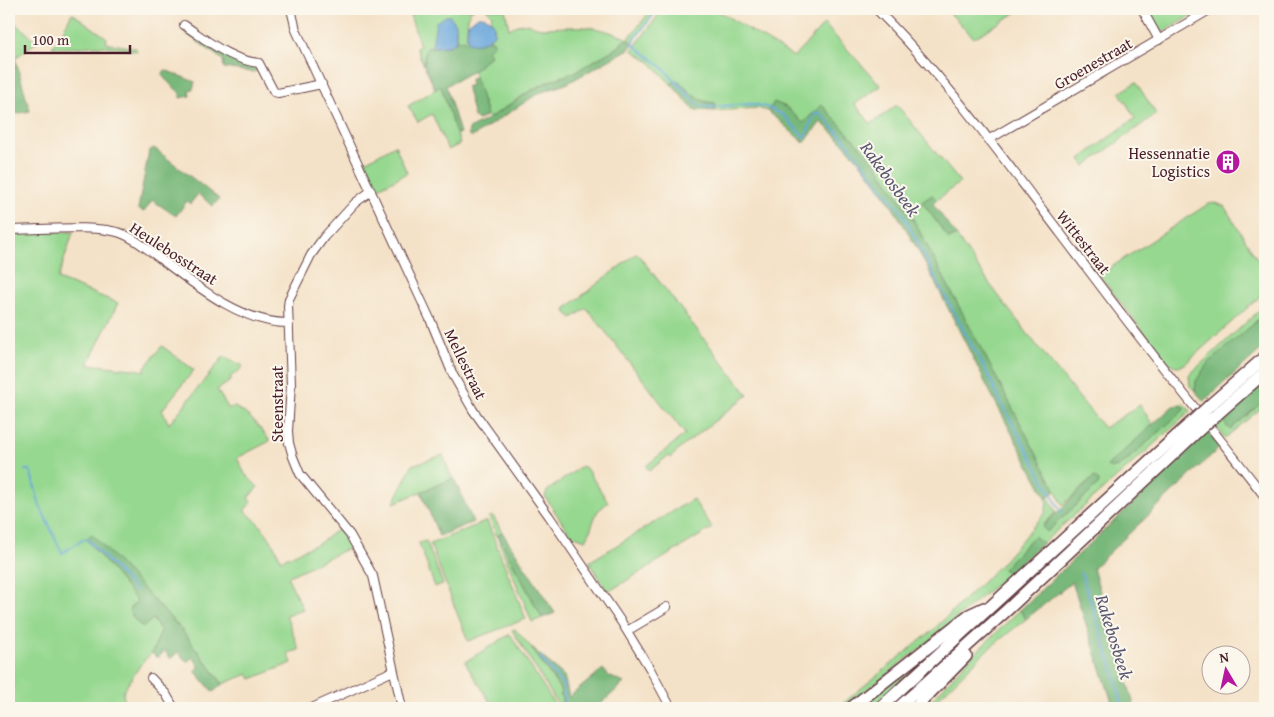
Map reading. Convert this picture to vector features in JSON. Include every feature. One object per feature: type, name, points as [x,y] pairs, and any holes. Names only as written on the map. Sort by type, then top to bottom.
[{"type":"highway","points":[[1213,411],[1265,357]]},
{"type":"highway","points":[[880,708],[1198,424],[1265,372]]},
{"type":"highway","points":[[898,708],[1007,610],[1198,424]]},
{"type":"highway","points":[[850,708],[969,616],[1001,599]]},
{"type":"highway","points":[[915,708],[992,630],[1007,610]]},
{"type":"street","name":"Mellestraat","points":[[291,9],[296,30],[430,319],[453,375],[470,406],[549,516],[627,632],[671,708]]},
{"type":"street","name":"Wittestraat","points":[[876,9],[938,77],[1178,387],[1214,429],[1265,497]]},
{"type":"street","points":[[1142,9],[1159,40]]},
{"type":"street","name":"Groenestraat","points":[[988,140],[1212,9]]},
{"type":"street","points":[[184,25],[233,57],[244,62],[259,63],[274,92],[278,93],[322,84]]},
{"type":"street","name":"Steenstraat","points":[[371,191],[354,203],[324,237],[311,255],[289,299],[291,385],[288,430],[289,443],[300,474],[350,534],[373,576],[402,708]]},
{"type":"street","name":"Heulebosstraat","points":[[9,230],[107,230],[122,233],[229,305],[261,320],[277,323],[289,322]]},
{"type":"street","points":[[627,632],[666,607]]},
{"type":"street","points":[[312,708],[393,671]]},
{"type":"street","points":[[151,678],[166,694],[174,708]]},
{"type":"green space","points":[[426,9],[474,9],[470,11],[468,18],[468,42],[456,41],[456,24],[434,39],[432,47],[428,47],[424,56],[424,65],[416,48],[420,46],[410,15]]},
{"type":"green space","points":[[486,9],[505,9],[509,29],[523,24],[539,28],[586,27],[605,30],[628,39],[652,9],[657,9],[631,44],[630,41],[622,42],[620,46],[575,72],[547,82],[527,93],[488,119],[473,71],[490,55],[486,51],[493,40],[489,39],[494,32],[494,28],[490,20],[492,15]]},
{"type":"green space","points":[[663,9],[715,9],[794,57],[824,24],[881,86],[855,104],[871,124],[897,105],[960,182],[937,200],[932,195],[923,202],[949,239],[956,235],[1009,309],[1104,428],[1140,405],[1153,425],[1107,466],[1116,468],[1125,462],[1183,410],[1183,407],[1178,405],[1182,403],[1191,411],[1043,543],[1034,536],[1003,569],[1009,573],[926,644],[844,708],[837,708],[933,630],[999,566],[1045,513],[1046,497],[1048,496],[1056,512],[1042,526],[1069,512],[1098,485],[1099,481],[1094,477],[1063,505],[912,217],[876,164],[822,105],[803,123],[786,107],[774,103],[768,111],[757,108],[715,111],[715,103],[699,99],[677,80],[671,84],[650,62],[632,50]]},
{"type":"green space","points":[[946,9],[1022,9],[974,38]]},
{"type":"green space","points":[[1146,9],[1204,9],[1162,31],[1156,27]]},
{"type":"green space","points":[[72,13],[107,38],[106,43],[136,48],[137,51],[101,46],[52,47]]},
{"type":"green space","points":[[9,17],[37,42],[15,58],[9,52]]},
{"type":"green space","points":[[188,29],[228,57],[240,63],[258,66],[259,71],[252,72],[224,68],[223,60],[187,34],[186,31]]},
{"type":"green space","points":[[489,39],[495,43],[487,51],[491,55],[473,71],[446,86],[460,133],[456,134],[441,86],[435,89],[424,65],[425,51],[429,47],[449,46],[458,40],[480,43]]},
{"type":"green space","points":[[628,39],[632,45],[629,49],[566,84],[539,93],[472,137],[468,135],[469,129],[493,116],[527,93],[547,82],[575,72],[620,46],[622,42]]},
{"type":"green space","points":[[9,52],[15,58],[30,111],[9,115]]},
{"type":"green space","points":[[165,70],[195,82],[193,89],[189,90],[190,96],[180,98],[180,93],[162,75]]},
{"type":"green space","points":[[475,77],[487,115],[479,120],[474,117],[467,89],[467,86],[471,86],[470,79]]},
{"type":"green space","points":[[677,80],[699,99],[715,103],[715,111],[692,108],[671,84]]},
{"type":"green space","points":[[1136,82],[1156,114],[1085,166],[1080,159],[1135,118],[1120,93]]},
{"type":"green space","points":[[441,86],[460,144],[448,150],[432,114],[418,122],[408,106]]},
{"type":"green space","points":[[774,102],[786,107],[803,123],[822,105],[876,164],[912,217],[1056,491],[1046,497],[937,286],[887,198],[845,145],[821,122],[804,143],[768,111]]},
{"type":"green space","points":[[395,145],[407,173],[376,188],[365,162]]},
{"type":"green space","points":[[154,148],[219,199],[213,206],[198,194],[190,204],[187,201],[176,216],[152,200],[144,212],[138,209],[149,151]]},
{"type":"green space","points":[[932,195],[937,200],[933,204],[956,235],[949,239],[922,202]]},
{"type":"green space","points":[[1216,203],[1224,206],[1265,271],[1265,292],[1185,364],[1179,367],[1168,363],[1099,275],[1208,204]]},
{"type":"green space","points":[[9,232],[73,232],[58,279],[118,303],[88,364],[145,371],[145,367],[162,346],[194,370],[162,410],[169,424],[224,356],[243,366],[230,377],[232,380],[217,390],[229,409],[234,407],[245,413],[270,441],[237,458],[245,474],[258,487],[248,498],[252,503],[244,510],[266,532],[281,560],[321,542],[338,529],[351,547],[288,578],[303,609],[286,615],[299,650],[288,653],[292,663],[251,679],[248,674],[223,684],[180,628],[92,535],[87,540],[131,591],[161,631],[152,653],[141,664],[124,690],[125,705],[122,708],[9,708]]},
{"type":"green space","points":[[637,253],[748,395],[670,458],[668,456],[649,471],[646,466],[685,434],[587,308],[572,318],[566,313],[565,309]]},
{"type":"green space","points":[[1265,305],[1265,314],[1196,381],[1195,391],[1190,386],[1189,375]]},
{"type":"green space","points":[[1265,314],[1265,346],[1204,401],[1195,391],[1196,381],[1207,364]]},
{"type":"green space","points":[[1265,382],[1265,400],[1230,430],[1222,420]]},
{"type":"green space","points":[[1265,400],[1265,405],[1225,438],[1215,426],[1222,420],[1230,430]]},
{"type":"green space","points":[[1173,406],[1183,407],[1184,410],[1125,462],[1114,468],[1107,466]]},
{"type":"green space","points":[[1208,432],[1220,447],[1093,568],[1135,708],[1114,708],[1072,582],[1026,619],[1020,610]]},
{"type":"green space","points":[[443,455],[452,479],[394,503],[412,465]]},
{"type":"green space","points":[[582,466],[586,468],[608,502],[597,512],[585,540],[575,536],[572,537],[545,497],[547,491]]},
{"type":"green space","points":[[1094,477],[1099,481],[1098,485],[1047,532],[1042,527]]},
{"type":"green space","points":[[454,478],[473,522],[439,536],[421,492]]},
{"type":"green space","points":[[693,499],[712,528],[608,592],[589,562]]},
{"type":"green space","points":[[493,516],[502,532],[498,535],[542,618],[532,622],[489,517]]},
{"type":"green space","points":[[487,521],[526,619],[468,641],[430,544]]},
{"type":"green space","points":[[502,532],[555,613],[542,618],[498,535]]},
{"type":"green space","points":[[92,534],[180,628],[223,684],[213,692],[195,671],[199,666],[193,657],[187,662],[178,652],[170,659],[165,651],[157,658],[152,653],[161,631],[153,619],[143,627],[134,620],[129,609],[137,601],[86,539]]},
{"type":"green space","points":[[1034,536],[1043,543],[1009,573],[1003,569]]},
{"type":"green space","points":[[426,541],[443,584],[435,587],[419,543]]},
{"type":"green space","points":[[1020,610],[1026,619],[987,650],[929,708],[924,708],[972,656]]},
{"type":"green space","points":[[515,629],[531,647],[560,689],[563,708],[560,708],[512,630]]},
{"type":"green space","points":[[510,634],[557,708],[494,708],[465,662]]},
{"type":"green space","points":[[939,645],[871,708],[857,708]]},
{"type":"green space","points":[[531,647],[564,676],[569,697],[603,669],[609,676],[624,683],[596,708],[563,708],[560,689]]},
{"type":"water","points":[[446,16],[450,16],[456,24],[456,41],[449,46],[432,47],[436,22]]},
{"type":"water","points":[[478,16],[489,19],[494,24],[494,34],[482,42],[468,42],[468,24]]},
{"type":"waterway","name":"Rakebosbeek","points":[[658,9],[636,37],[633,44],[663,68],[698,105],[708,107],[752,104],[766,107],[783,115],[804,137],[814,116],[816,113],[820,113],[845,140],[903,214],[1001,403],[1062,513]]},
{"type":"waterway","points":[[25,470],[30,470],[40,506],[62,553],[86,538],[136,591]]},
{"type":"waterway","name":"Rakebosbeek","points":[[1081,573],[1113,669],[1123,708]]},
{"type":"waterway","points":[[540,657],[563,685],[566,708]]},
{"type":"place","name":"Hessennatie Logistics","points":[[1228,162]]}]
